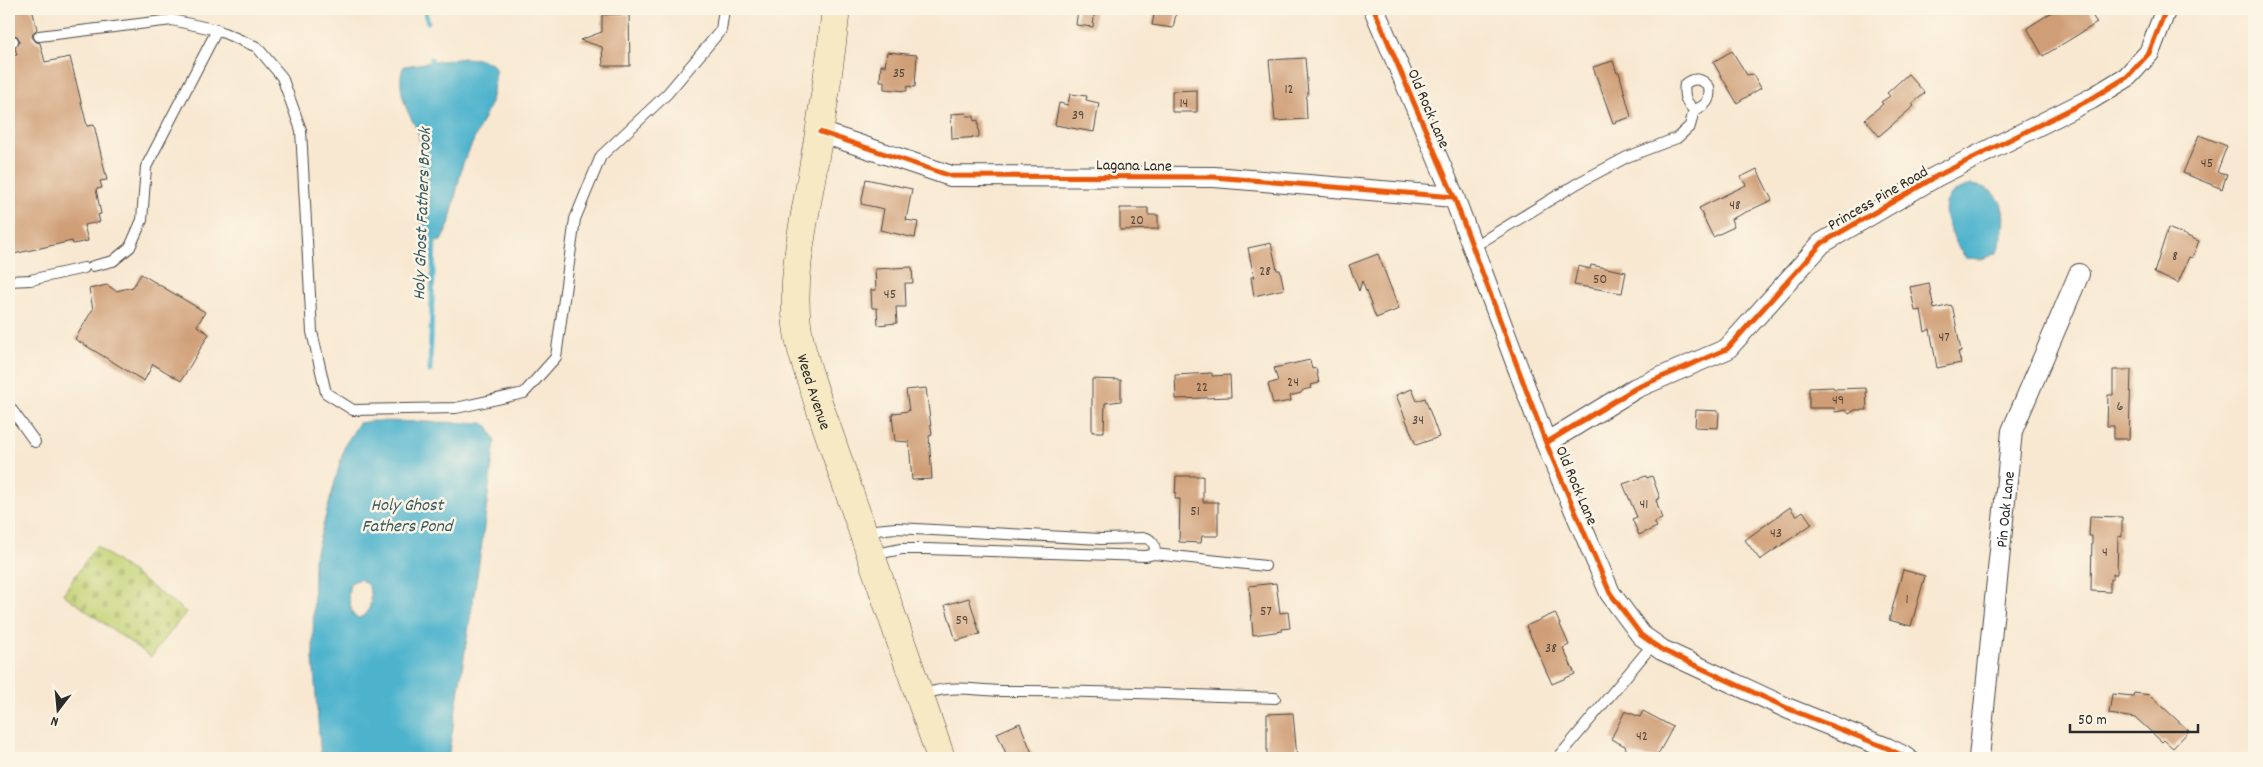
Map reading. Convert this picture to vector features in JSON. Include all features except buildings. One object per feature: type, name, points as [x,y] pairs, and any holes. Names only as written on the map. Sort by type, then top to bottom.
[{"type":"main road","name":"Weed Avenue","points":[[836,9],[820,132],[798,265],[796,293],[797,325],[805,362],[941,758]]},
{"type":"street","name":"Old Rock Lane","points":[[1374,9],[1454,197],[1546,443],[1610,593],[1641,635],[1662,650],[1754,693],[1907,758]]},
{"type":"street","name":"Princess Pine Road","points":[[1546,443],[1636,388],[1728,348],[1822,243],[1937,176],[2091,98],[2127,77],[2149,53],[2166,9]]},
{"type":"street","name":"Lagana Lane","points":[[820,132],[951,176],[1214,177],[1454,197]]},
{"type":"street","name":"Pin Oak Lane","points":[[1979,758],[2012,431],[2079,274]]},
{"type":"lane","points":[[39,36],[172,20],[217,30],[257,46],[282,77],[301,130],[312,332],[326,393],[353,410],[456,408],[524,393],[556,357],[575,219],[601,156],[667,94],[721,30],[724,9]]},
{"type":"lane","points":[[9,281],[30,280],[113,261],[130,247],[142,220],[146,168],[217,30]]},
{"type":"lane","points":[[1473,247],[1578,183],[1627,158],[1677,138],[1690,126],[1694,110]]},
{"type":"lane","points":[[9,406],[35,442]]},
{"type":"lane","points":[[867,543],[896,528],[1101,539],[1147,538],[1153,542],[1154,554]]},
{"type":"lane","points":[[867,543],[901,549],[1146,556],[1154,554],[1265,566]]},
{"type":"lane","points":[[1558,758],[1653,644]]},
{"type":"lane","points":[[920,696],[935,689],[964,688],[1002,691],[1068,690],[1275,698]]},
{"type":"green space","points":[[96,546],[186,612],[151,657],[63,594]]},
{"type":"water","points":[[463,58],[481,59],[492,64],[495,68],[495,79],[491,102],[462,166],[449,225],[441,241],[435,242],[427,234],[422,223],[419,193],[419,135],[405,103],[401,77],[404,66]]},
{"type":"water","points":[[1970,185],[1993,193],[2003,209],[2003,230],[1997,253],[1982,259],[1966,258],[1955,241],[1946,217],[1945,210],[1949,198],[1953,193]]},
{"type":"water","name":"Holy Ghost Fathers Pond","points":[[372,421],[483,423],[489,427],[495,441],[481,550],[448,758],[321,758],[313,658],[314,559],[345,445],[359,423]],"holes":[[[360,579],[369,586],[369,610],[358,618],[353,615],[348,596],[350,583]]]},
{"type":"waterway","name":"Holy Ghost Fathers Brook","points":[[424,9],[428,22]]},
{"type":"waterway","name":"Holy Ghost Fathers Brook","points":[[431,59],[433,69]]},
{"type":"waterway","name":"Holy Ghost Fathers Brook","points":[[430,371],[434,237]]},
{"type":"cycle path","points":[[1374,9],[1454,197],[1546,443],[1610,593],[1641,635],[1662,650],[1789,709],[1887,748],[1907,758]]},
{"type":"cycle path","points":[[1546,443],[1636,388],[1727,349],[1822,243],[1937,176],[2091,99],[2127,77],[2149,53],[2166,9]]},
{"type":"cycle path","points":[[820,132],[951,176],[1214,177],[1454,197]]}]
